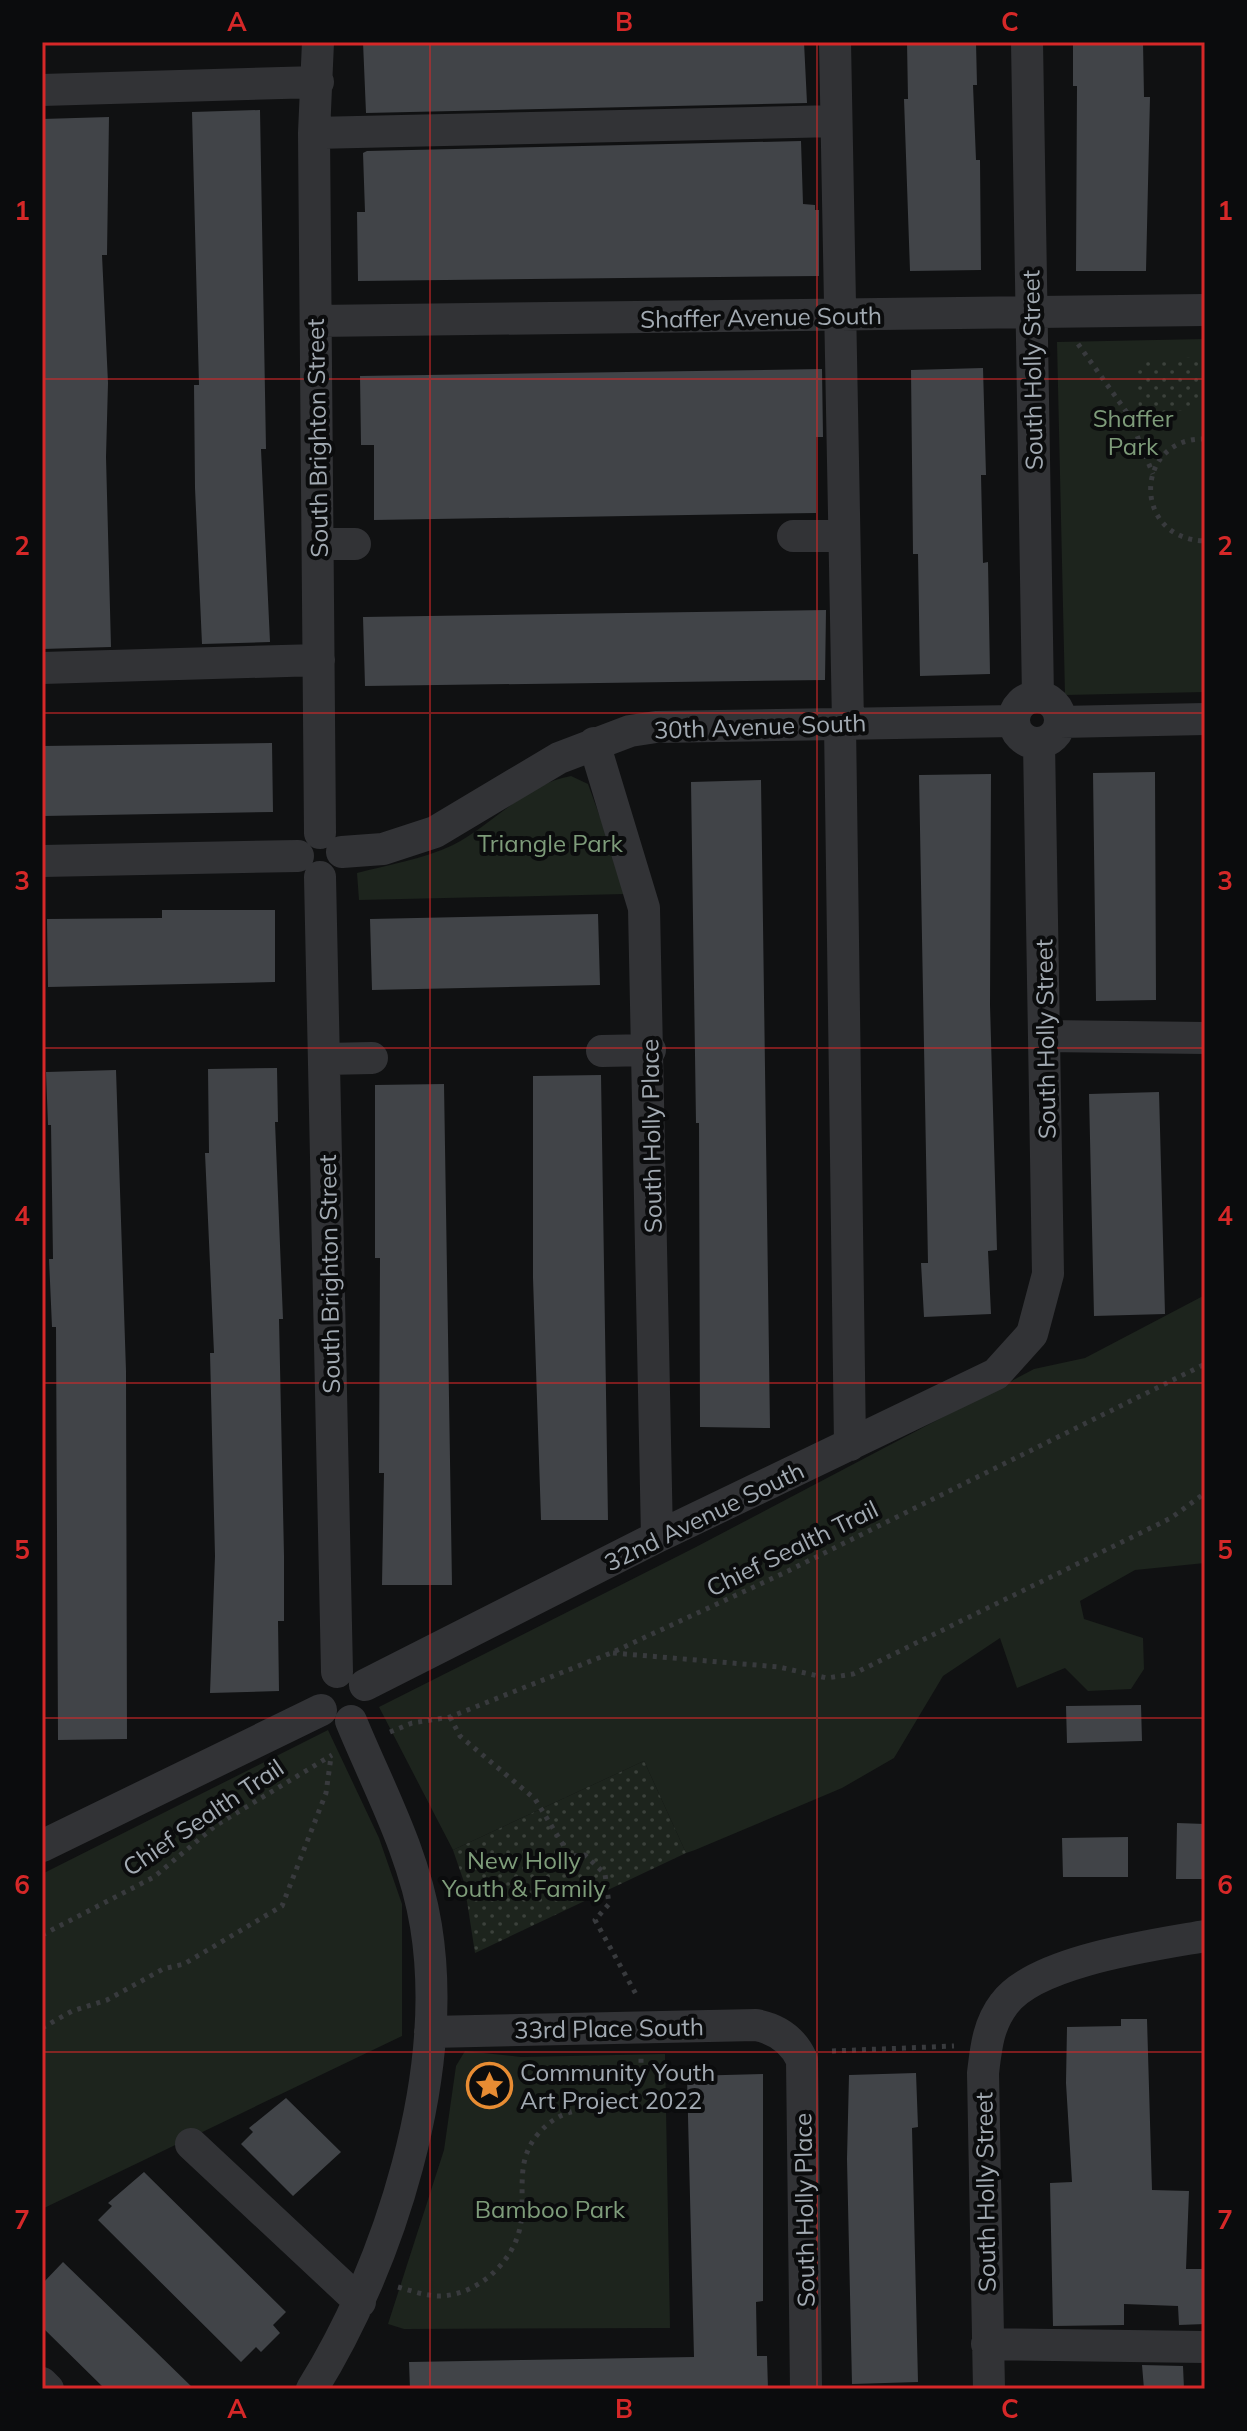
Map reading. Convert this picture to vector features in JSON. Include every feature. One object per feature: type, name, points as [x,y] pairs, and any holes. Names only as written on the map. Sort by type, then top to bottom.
[{"type":"street","name":"South Brighton Street","points":[[318,42],[314,133],[320,855],[325,1059],[351,1678]]},
{"type":"street","points":[[835,42],[842,317],[850,1445]]},
{"type":"street","name":"South Holly Street","points":[[1027,42],[1045,313],[1038,697]]},
{"type":"street","points":[[42,90],[318,82]]},
{"type":"street","points":[[314,133],[836,121]]},
{"type":"street","name":"Shaffer Avenue South","points":[[316,321],[842,317],[1205,310]]},
{"type":"street","points":[[793,536],[843,536]]},
{"type":"street","points":[[319,544],[355,544]]},
{"type":"street","points":[[42,668],[319,660]]},
{"type":"street","points":[[1050,732],[1054,704],[1038,697],[1021,704],[1014,721],[1022,737],[1205,719]]},
{"type":"street","name":"30th Avenue South","points":[[42,861],[320,855],[383,849],[435,832],[559,758],[594,743],[656,727],[1014,721]]},
{"type":"street","name":"South Holly Street","points":[[1032,1334],[1048,1274],[1046,1036],[1050,732]]},
{"type":"street","name":"South Holly Place","points":[[594,743],[644,908],[650,1050],[657,1537]]},
{"type":"street","points":[[1046,1036],[1205,1038]]},
{"type":"street","points":[[602,1051],[650,1050]]},
{"type":"street","points":[[325,1059],[372,1058]]},
{"type":"street","name":"32nd Avenue South","points":[[351,1678],[657,1537],[996,1374],[1032,1334]]},
{"type":"street","points":[[312,2389],[366,2290],[406,2171],[430,2032],[426,1926],[416,1883],[388,1800],[346,1736],[317,1702],[319,1686],[351,1678],[368,1702],[346,1736]]},
{"type":"street","points":[[42,1846],[321,1710]]},
{"type":"street","name":"South Holly Street","points":[[989,2389],[983,2073],[986,2045],[994,2018],[1006,2000],[1027,1984],[1060,1969],[1205,1936]]},
{"type":"street","name":"33rd Place South","points":[[430,2032],[756,2025],[769,2027],[792,2045]]},
{"type":"street","name":"South Holly Place","points":[[792,2045],[802,2060],[806,2389]]},
{"type":"street","points":[[191,2144],[366,2290]]},
{"type":"street","points":[[987,2344],[1205,2347]]},
{"type":"street","points":[[42,2383],[48,2389]]},
{"type":"path","points":[[1045,313],[1091,365],[1128,414],[1153,474]]},
{"type":"path","points":[[1204,542],[1177,536],[1164,526],[1150,497],[1153,474],[1165,453],[1179,443],[1205,439]]},
{"type":"path","name":"Chief Sealth Trail","points":[[382,1735],[412,1723],[450,1717],[611,1653],[784,1573],[1205,1364]]},
{"type":"path","points":[[611,1653],[779,1667],[827,1678],[853,1674],[1171,1518],[1205,1493]]},
{"type":"path","points":[[366,2290],[441,2296],[472,2287],[496,2270],[517,2241],[521,2225],[522,2162],[535,2137],[562,2113],[607,2105],[631,2094],[641,2073],[642,2007],[595,1920],[609,1904],[605,1874],[585,1855],[570,1856],[535,1799],[460,1736],[450,1717]]},
{"type":"path","name":"Chief Sealth Trail","points":[[42,1935],[154,1877],[215,1826],[331,1756],[346,1736]]},
{"type":"path","points":[[42,2028],[72,2011],[107,2000],[163,1969],[184,1964],[282,1906],[326,1793],[331,1756]]},
{"type":"path","points":[[792,2045],[986,2045]]},
{"type":"green space","name":"Shaffer Park","points":[[1205,339],[1205,692],[1065,695],[1057,342]]},
{"type":"green space","points":[[1205,357],[1205,409],[1139,413],[1136,360]]},
{"type":"green space","name":"Triangle Park","points":[[571,776],[588,784],[625,894],[359,900],[357,873],[442,850],[468,837],[539,787]]},
{"type":"green space","points":[[1205,1295],[1205,1563],[1135,1570],[1080,1601],[1084,1619],[1143,1638],[1144,1669],[1131,1689],[1088,1691],[1065,1668],[1017,1688],[1000,1638],[943,1676],[894,1758],[842,1788],[695,1850],[686,1853],[644,1761],[453,1850],[379,1707],[696,1547],[1034,1369],[1085,1358]]},
{"type":"green space","points":[[328,1730],[379,1838],[402,1904],[402,2036],[42,2209],[42,1874]]},
{"type":"green space","name":"New Holly Youth & Family","points":[[644,1761],[686,1853],[475,1953],[464,1882],[453,1850]]},
{"type":"green space","name":"Bamboo Park","points":[[465,2051],[521,2057],[665,2054],[670,2328],[404,2329],[388,2324],[444,2150],[456,2066]]},
{"type":"building","points":[[363,42],[804,42],[807,103],[366,113]]},
{"type":"building","points":[[907,42],[976,42],[977,85],[973,85],[976,160],[980,160],[981,270],[910,271],[904,99],[908,99]]},
{"type":"building","points":[[1073,42],[1143,42],[1144,97],[1150,97],[1146,271],[1076,271],[1077,86],[1073,86]]},
{"type":"building","points":[[260,110],[266,449],[261,449],[270,642],[202,644],[195,488],[194,385],[199,385],[192,112]]},
{"type":"building","points":[[109,117],[107,255],[102,255],[108,383],[106,457],[111,647],[42,649],[42,119]]},
{"type":"building","points":[[801,141],[803,204],[815,205],[815,210],[819,210],[819,276],[358,281],[357,212],[365,212],[363,153],[367,151]]},
{"type":"building","points":[[983,368],[986,475],[981,475],[983,563],[988,562],[990,674],[920,676],[918,554],[913,554],[911,370]]},
{"type":"building","points":[[822,369],[823,437],[816,437],[816,513],[374,520],[374,445],[361,445],[360,376]]},
{"type":"building","points":[[826,610],[825,680],[365,686],[363,617]]},
{"type":"building","points":[[272,743],[273,812],[43,816],[42,746]]},
{"type":"building","points":[[1155,772],[1156,1000],[1096,1001],[1093,773]]},
{"type":"building","points":[[991,774],[990,1005],[997,1250],[988,1251],[991,1314],[924,1317],[921,1263],[928,1263],[919,775]]},
{"type":"building","points":[[761,780],[770,1428],[700,1427],[699,1123],[696,1123],[691,782]]},
{"type":"building","points":[[162,910],[275,910],[275,982],[48,987],[47,919],[162,918]]},
{"type":"building","points":[[598,914],[600,985],[372,990],[370,919]]},
{"type":"building","points":[[277,1068],[278,1122],[275,1122],[283,1319],[279,1319],[284,1556],[284,1621],[278,1621],[279,1691],[210,1693],[215,1556],[210,1353],[214,1353],[205,1153],[209,1153],[208,1069]]},
{"type":"building","points":[[116,1070],[126,1371],[127,1739],[58,1740],[56,1327],[52,1327],[49,1259],[53,1259],[51,1125],[48,1125],[46,1072]]},
{"type":"building","points":[[601,1075],[608,1520],[541,1520],[533,1278],[533,1076]]},
{"type":"building","points":[[444,1084],[452,1585],[382,1585],[384,1473],[379,1473],[380,1258],[375,1258],[375,1085]]},
{"type":"building","points":[[1159,1092],[1165,1314],[1094,1316],[1089,1094]]},
{"type":"building","points":[[1141,1705],[1142,1741],[1067,1743],[1066,1706]]},
{"type":"building","points":[[1177,1823],[1205,1824],[1205,1879],[1176,1879]]},
{"type":"building","points":[[1128,1837],[1128,1877],[1063,1877],[1062,1838]]},
{"type":"building","points":[[1121,2019],[1147,2019],[1152,2190],[1189,2191],[1186,2269],[1205,2269],[1205,2324],[1179,2325],[1178,2306],[1124,2304],[1124,2325],[1053,2326],[1050,2183],[1072,2182],[1066,2083],[1067,2027],[1121,2026]]},
{"type":"building","points":[[916,2073],[918,2127],[912,2128],[918,2382],[852,2384],[847,2159],[849,2075]]},
{"type":"building","points":[[763,2074],[763,2301],[756,2302],[757,2356],[767,2356],[768,2389],[410,2389],[409,2362],[694,2357],[687,2076]]},
{"type":"building","points":[[286,2098],[341,2152],[293,2196],[241,2144],[253,2132],[249,2128]]},
{"type":"building","points":[[144,2172],[286,2312],[273,2325],[280,2333],[261,2352],[256,2347],[241,2362],[98,2220],[112,2206],[108,2203]]},
{"type":"building","points":[[63,2262],[194,2389],[105,2389],[42,2327],[42,2284]]},
{"type":"building","points":[[1142,2365],[1183,2366],[1184,2389],[1144,2389]]},
{"type":"place","name":"Community Youth Art Project 2022","points":[[489,2086]]}]
